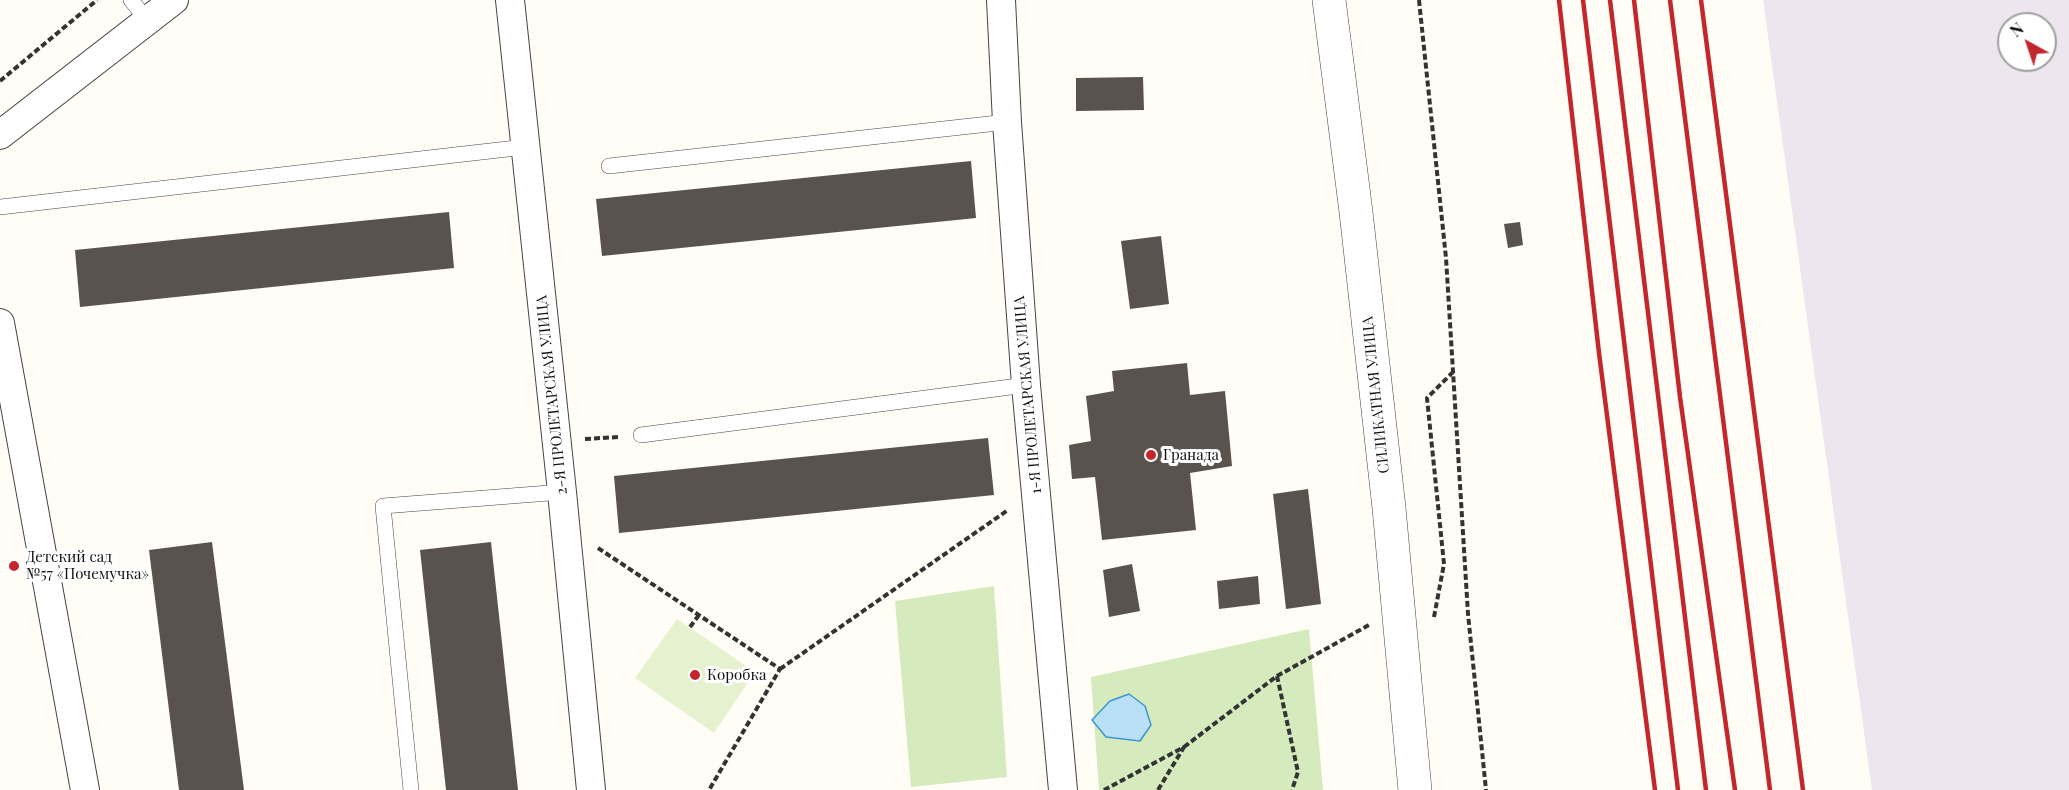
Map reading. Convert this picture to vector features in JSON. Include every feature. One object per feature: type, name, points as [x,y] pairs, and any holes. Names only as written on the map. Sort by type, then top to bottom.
[{"type":"street","points":[[0,135],[139,10],[174,0]]},
{"type":"street","name":"2-Я ПРОЛЕТАРСКАЯ УЛИЦА","points":[[510,0],[591,790]]},
{"type":"street","name":"1-Я ПРОЛЕТАРСКАЯ УЛИЦА","points":[[1001,0],[1007,122],[1026,385],[1063,790]]},
{"type":"street","name":"СИЛИКАТНАЯ УЛИЦА","points":[[1329,0],[1356,212],[1389,508],[1415,790]]},
{"type":"street","points":[[0,323],[85,790]]},
{"type":"lane","points":[[609,166],[1007,122]]},
{"type":"lane","points":[[0,207],[525,147]]},
{"type":"lane","points":[[641,435],[1026,385]]},
{"type":"lane","points":[[411,790],[383,506],[562,492]]},
{"type":"path","points":[[0,81],[98,0]]},
{"type":"path","points":[[1419,0],[1446,258],[1468,614],[1486,790]]},
{"type":"path","points":[[1434,617],[1443,564],[1426,398],[1453,372]]},
{"type":"path","points":[[576,440],[641,435]]},
{"type":"path","points":[[709,790],[780,669],[1009,510]]},
{"type":"path","points":[[594,545],[780,669]]},
{"type":"path","points":[[690,627],[699,615]]},
{"type":"path","points":[[1104,790],[1184,747],[1277,676],[1369,625]]},
{"type":"path","points":[[1277,676],[1298,772],[1292,790]]},
{"type":"path","points":[[1158,790],[1184,747]]},
{"type":"shaded area","points":[[1763,0],[2069,0],[2069,790],[1872,790]]},
{"type":"green space","points":[[994,586],[1007,777],[911,787],[895,601]]},
{"type":"green space","name":"Коробка","points":[[677,619],[755,672],[714,733],[635,678]]},
{"type":"green space","points":[[1309,629],[1323,790],[1099,790],[1091,677]]},
{"type":"water","points":[[1129,694],[1145,706],[1151,725],[1140,741],[1106,737],[1092,720],[1110,701]]},
{"type":"building","points":[[1143,77],[1144,110],[1076,111],[1076,78]]},
{"type":"building","points":[[971,161],[976,218],[602,256],[596,199]]},
{"type":"building","points":[[449,212],[454,268],[80,307],[75,250]]},
{"type":"building","points":[[1520,222],[1523,245],[1508,248],[1504,224]]},
{"type":"building","points":[[1161,236],[1169,304],[1130,309],[1121,241]]},
{"type":"building","name":"Гранада","points":[[1187,363],[1190,395],[1225,391],[1232,466],[1190,473],[1196,530],[1102,540],[1095,477],[1072,479],[1069,445],[1091,441],[1086,396],[1114,391],[1112,371]]},
{"type":"building","points":[[988,438],[994,495],[619,533],[614,476]]},
{"type":"building","points":[[1308,489],[1321,604],[1286,609],[1273,494]]},
{"type":"building","points":[[212,542],[244,790],[179,790],[149,550]]},
{"type":"building","points":[[491,542],[518,790],[446,790],[420,550]]},
{"type":"building","points":[[1132,564],[1140,611],[1109,617],[1103,570]]},
{"type":"building","points":[[1258,576],[1260,604],[1219,609],[1217,581]]},
{"type":"railway","points":[[1559,0],[1599,353],[1655,790]]},
{"type":"railway","points":[[1583,0],[1678,790]]},
{"type":"railway","points":[[1610,0],[1706,790]]},
{"type":"railway","points":[[1634,0],[1680,397],[1735,790]]},
{"type":"railway","points":[[1670,0],[1770,790]]},
{"type":"railway","points":[[1701,0],[1803,790]]},
{"type":"place","name":"Гранада","points":[[1151,455]]},
{"type":"place","name":"Детский сад №57 «Почемучка»","points":[[14,566]]},
{"type":"place","name":"Коробка","points":[[695,675]]}]
